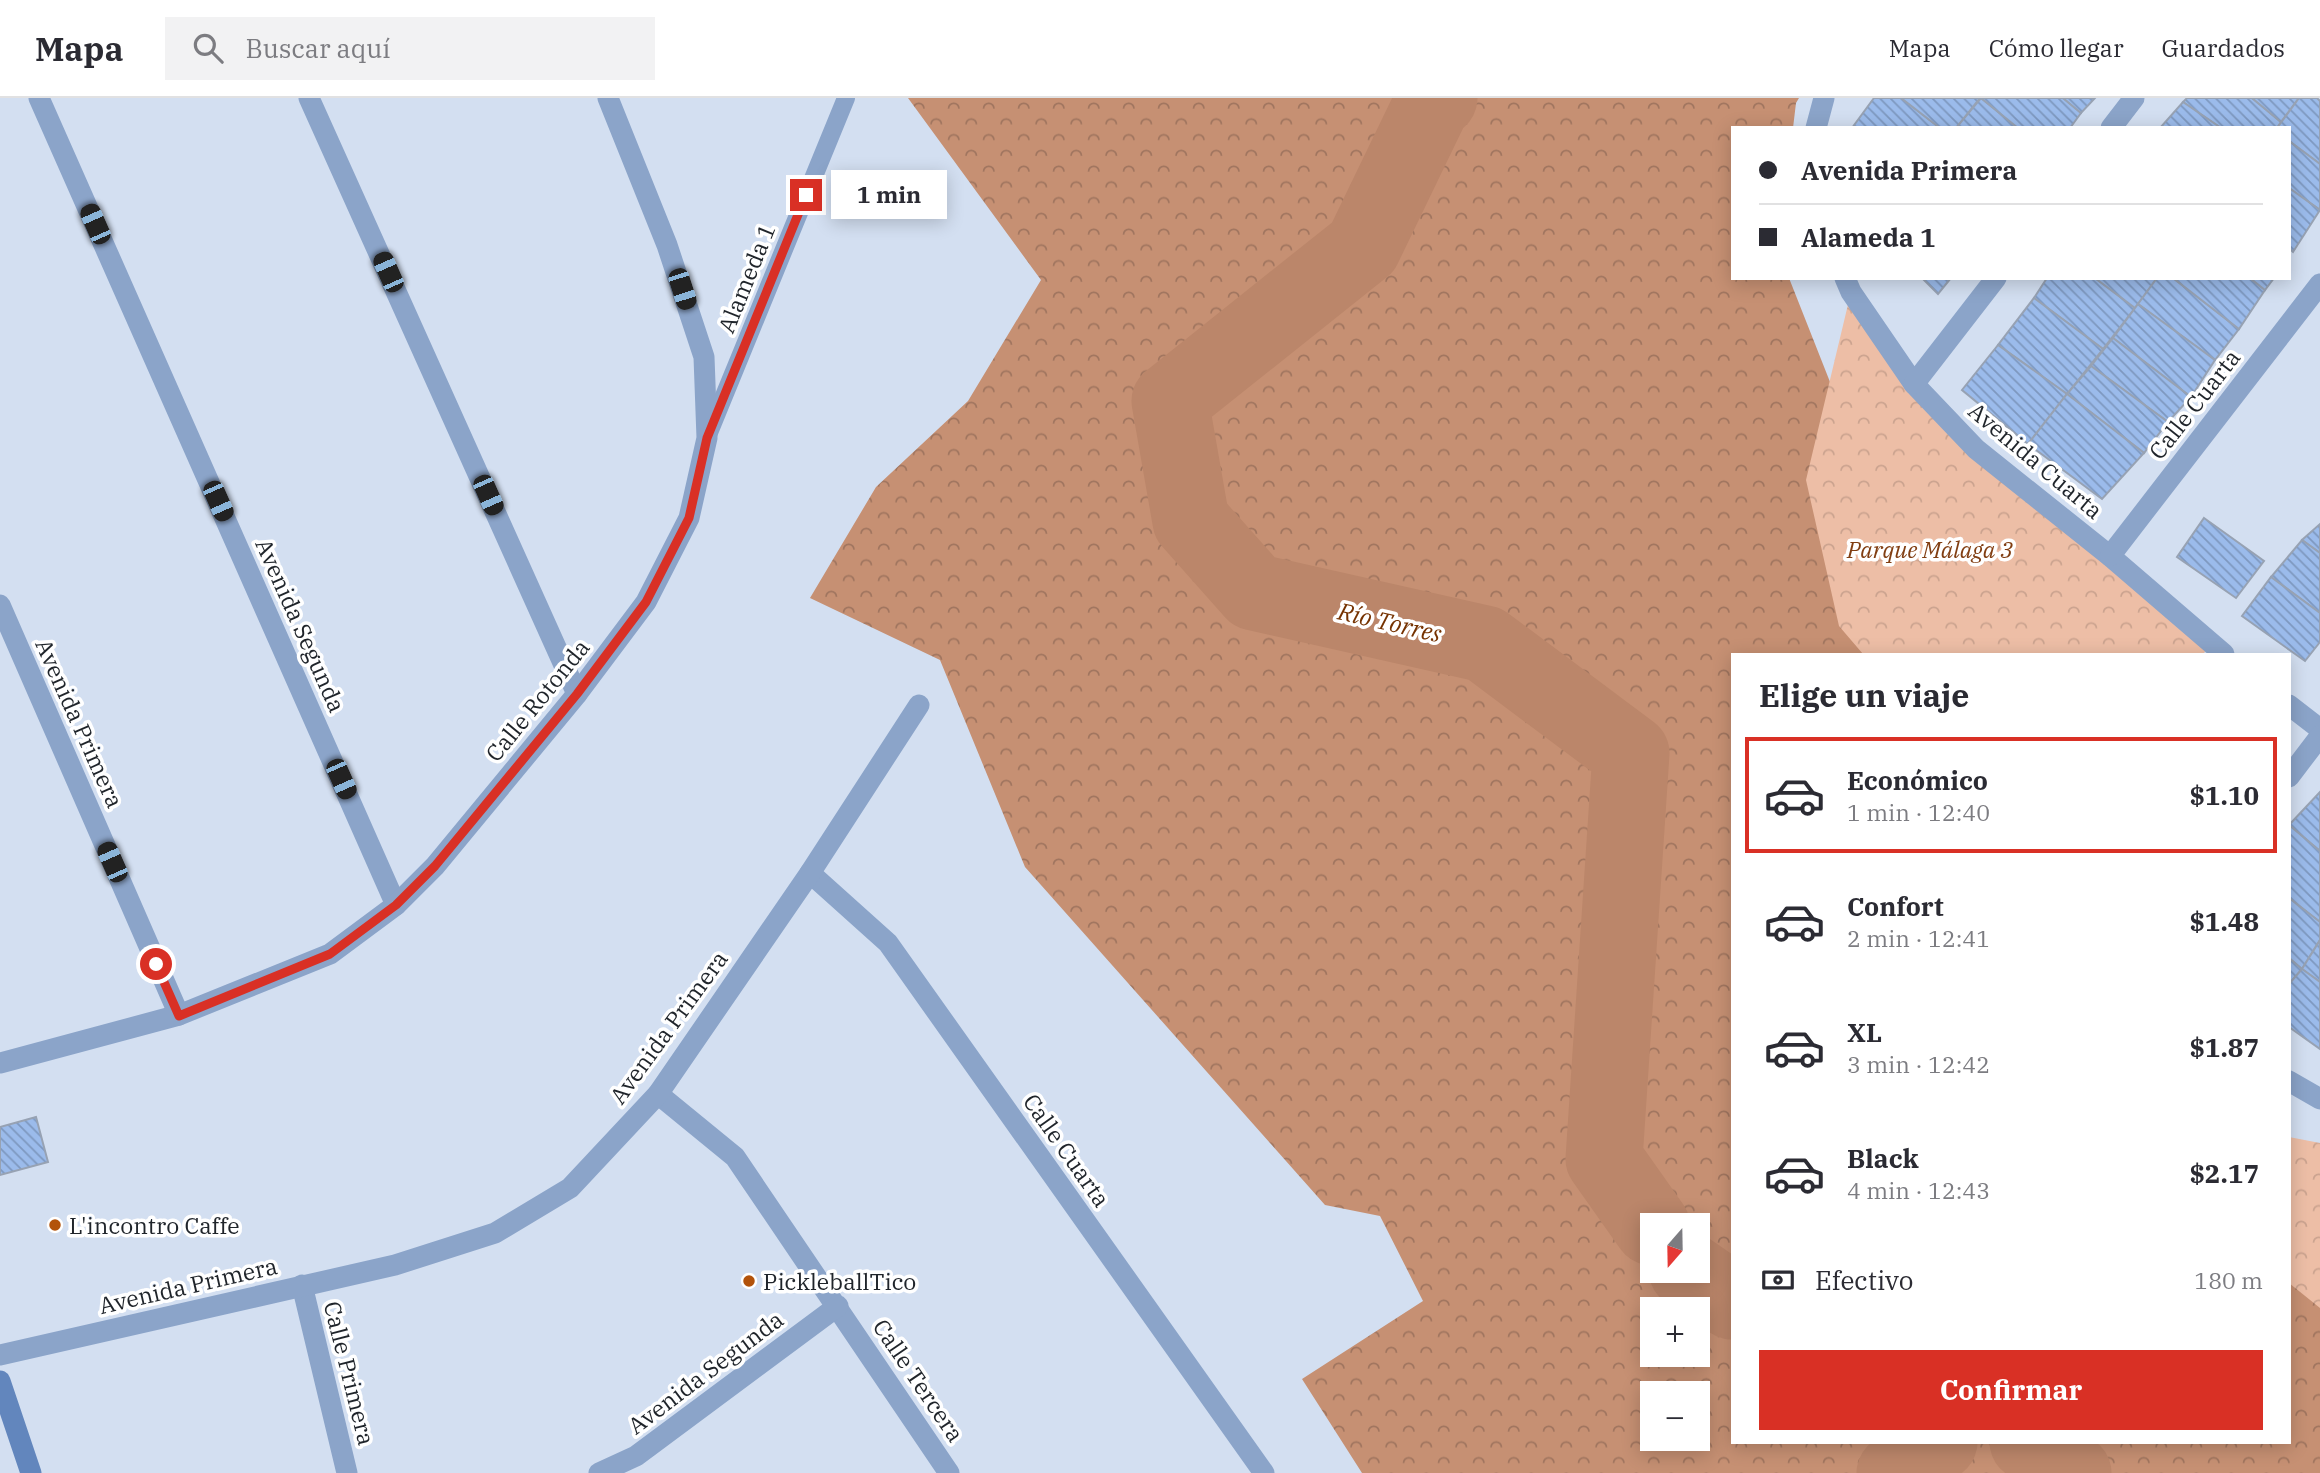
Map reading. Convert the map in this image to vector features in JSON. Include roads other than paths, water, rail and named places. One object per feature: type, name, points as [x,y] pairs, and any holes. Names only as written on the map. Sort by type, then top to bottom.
[{"type":"main road","points":[[0,1381],[31,1473]]},
{"type":"street","name":"Avenida Segunda","points":[[39,98],[396,905]]},
{"type":"street","points":[[310,98],[577,694]]},
{"type":"street","name":"Calle Rotonda","points":[[0,1063],[179,1016],[330,954],[396,905],[435,866],[577,694],[646,602],[689,518],[707,438],[704,357],[667,245],[608,98]]},
{"type":"street","points":[[2113,126],[2134,98]]},
{"type":"street","points":[[1816,126],[1822,100]]},
{"type":"street","name":"Avenida Cuarta","points":[[1846,280],[1851,292],[1914,384],[1976,449],[2110,556],[2223,653]]},
{"type":"street","points":[[1914,384],[1994,280]]},
{"type":"street","name":"Calle Cuarta","points":[[2110,556],[2320,284]]},
{"type":"street","name":"Avenida Primera","points":[[0,605],[179,1016]]},
{"type":"street","name":"Avenida Primera","points":[[0,1356],[395,1265],[495,1233],[570,1188],[658,1094],[810,873],[919,705]]},
{"type":"street","points":[[2291,707],[2320,729]]},
{"type":"street","points":[[2291,774],[2320,736]]},
{"type":"street","name":"Calle Cuarta","points":[[810,873],[888,943],[1264,1473]]},
{"type":"street","points":[[2291,1082],[2320,1098]]},
{"type":"street","name":"Calle Tercera","points":[[658,1094],[735,1157],[949,1473]]},
{"type":"street","name":"Calle Primera","points":[[302,1285],[347,1473]]},
{"type":"street","name":"Avenida Segunda","points":[[599,1473],[642,1465],[838,1306]]},
{"type":"lane","name":"Alameda 1","points":[[707,438],[846,98]]},
{"type":"waterway","name":"Río Torres","points":[[1439,98],[1432,104],[1363,247],[1170,401],[1191,521],[1254,592],[1485,644],[1631,753],[1604,1159],[1642,1213]]},
{"type":"waterway","name":"Río Torres","points":[[1706,1283],[1731,1300]]},
{"type":"waterway","points":[[1895,1473],[1936,1444]]},
{"type":"waterway","name":"Río Torres","points":[[2031,1444],[2073,1473]]},
{"type":"place","name":"L'incontro Caffe","points":[[55,1225]]},
{"type":"place","name":"PickleballTico","points":[[749,1281]]},
{"type":"park label","name":"Parque Málaga 3","points":[[1930,549]]}]
